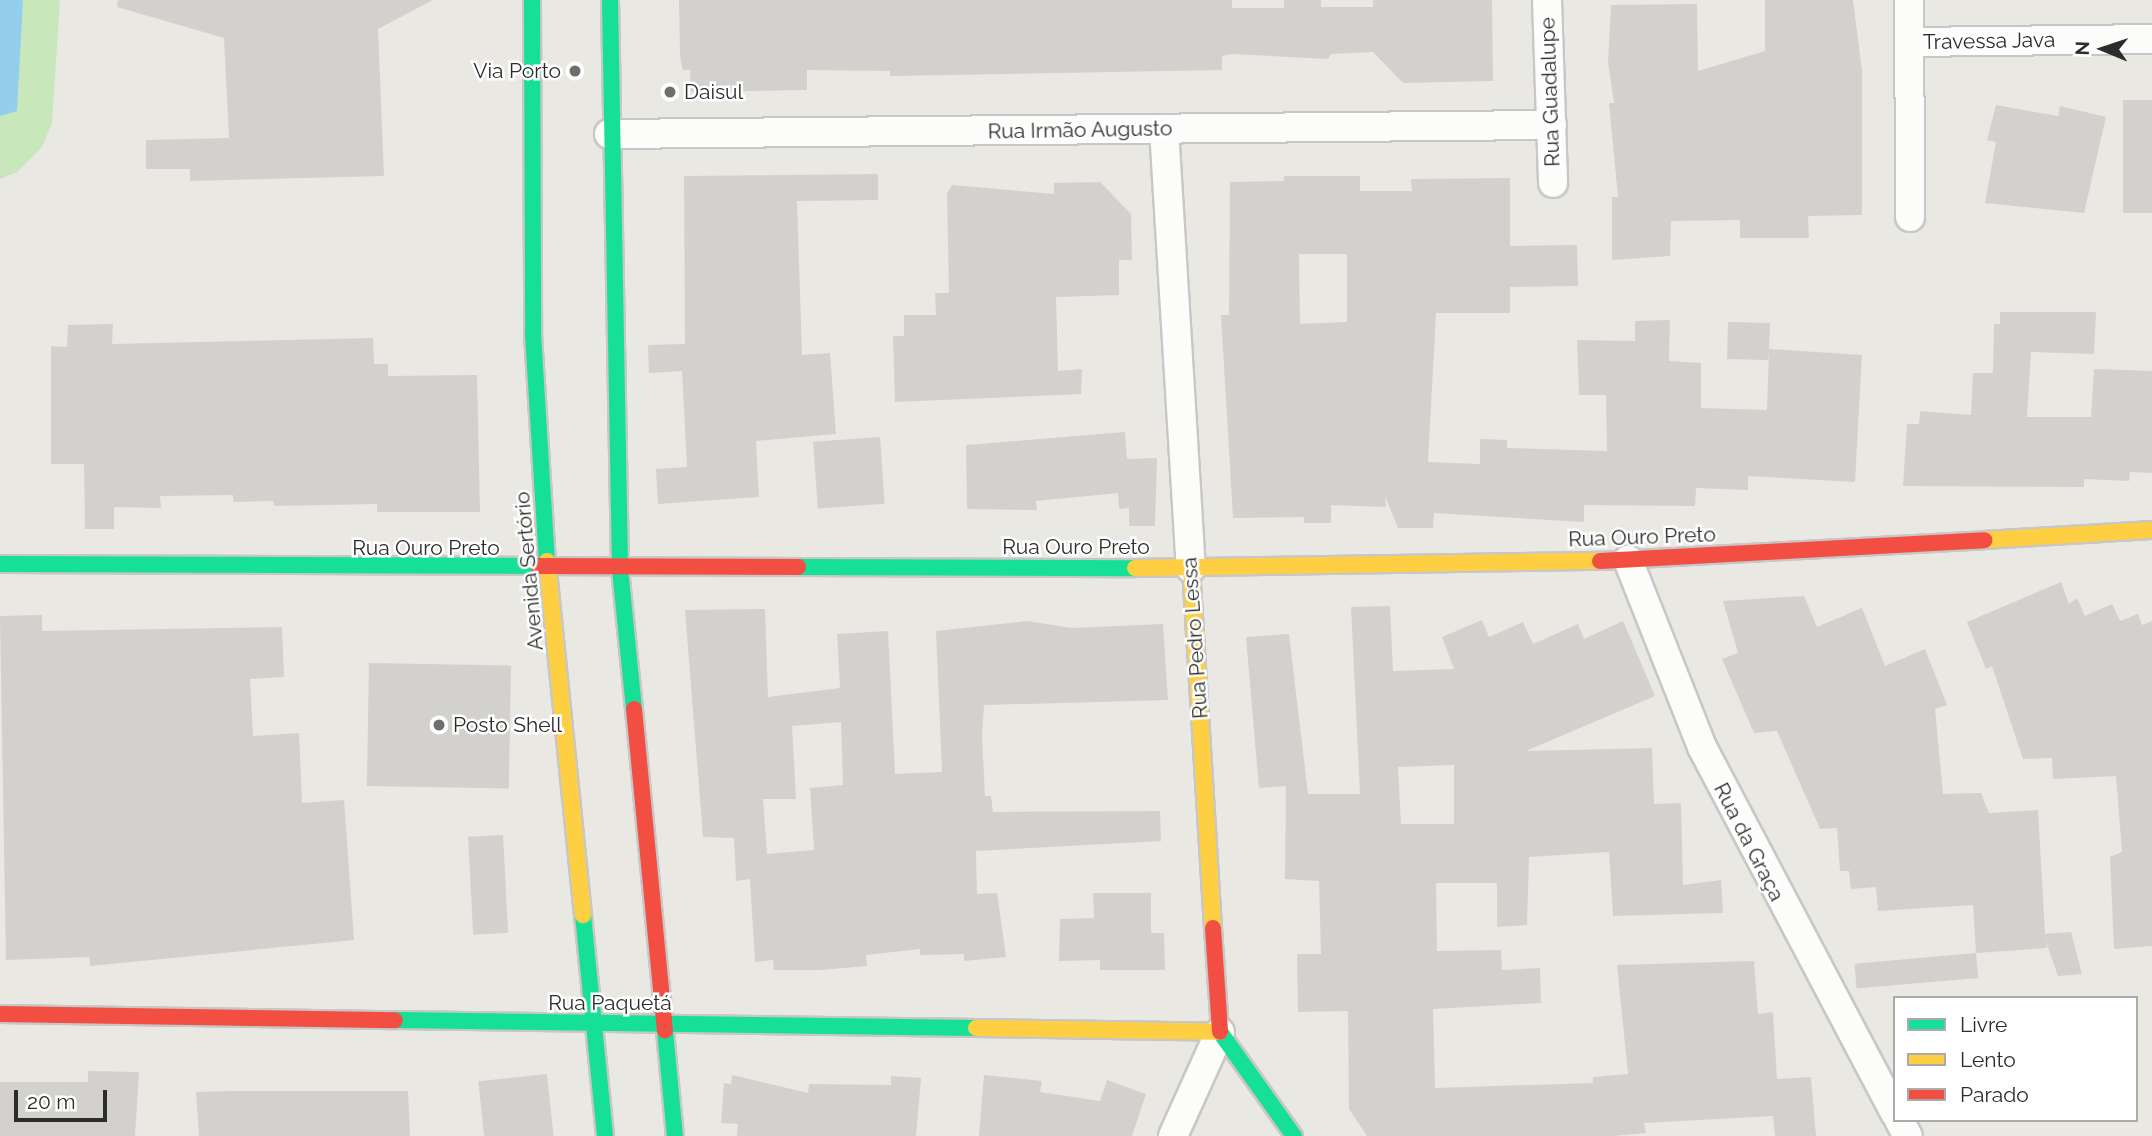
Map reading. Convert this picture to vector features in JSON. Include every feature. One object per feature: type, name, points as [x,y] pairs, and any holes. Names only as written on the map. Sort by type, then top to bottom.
[{"type":"main road","name":"Avenida Sertório","points":[[532,0],[533,334],[548,570],[605,1136]]},
{"type":"main road","points":[[610,0],[609,134],[620,569],[675,1136]]},
{"type":"main road","name":"Rua Ouro Preto","points":[[0,564],[548,570],[1191,568],[1628,561],[2152,530]]},
{"type":"main road","name":"Rua Pedro Lessa","points":[[1191,568],[1220,1032]]},
{"type":"main road","name":"Rua Paquetá","points":[[0,1014],[594,1025],[1220,1032]]},
{"type":"main road","points":[[1220,1032],[1294,1136]]},
{"type":"street","name":"Rua Guadalupe","points":[[1547,0],[1553,183]]},
{"type":"street","points":[[1909,0],[1910,217]]},
{"type":"street","name":"Travessa Java","points":[[1910,42],[2152,39]]},
{"type":"street","name":"Rua Irmão Augusto","points":[[609,134],[1552,125]]},
{"type":"street","name":"Rua Pedro Lessa","points":[[1164,130],[1191,568]]},
{"type":"street","name":"Rua da Graça","points":[[1628,561],[1708,760],[1893,1109]]},
{"type":"street","name":"Rua Pedro Lessa","points":[[1173,1136],[1220,1032]]},
{"type":"green space","points":[[0,0],[60,0],[52,123],[42,147],[17,172],[0,179]]},
{"type":"water","points":[[0,0],[23,0],[17,111],[0,116]]},
{"type":"building","points":[[118,0],[433,0],[378,29],[384,176],[190,181],[190,169],[146,169],[146,140],[229,138],[224,38],[117,7]]},
{"type":"building","points":[[679,0],[1232,0],[1232,8],[1284,8],[1284,0],[1321,0],[1321,7],[1373,7],[1373,0],[1492,0],[1493,81],[1403,83],[1373,52],[1331,54],[1328,59],[1232,54],[1222,56],[1222,70],[890,76],[890,71],[807,70],[807,90],[691,92],[690,70],[683,70],[680,56]]},
{"type":"building","points":[[1765,0],[1853,0],[1862,71],[1862,215],[1808,216],[1809,238],[1740,238],[1740,220],[1671,221],[1670,256],[1612,260],[1612,197],[1618,197],[1609,103],[1614,103],[1608,62],[1611,5],[1697,4],[1698,71],[1765,51]]},
{"type":"building","points":[[2123,100],[2152,100],[2152,213],[2123,213]]},
{"type":"building","points":[[1996,105],[2058,116],[2060,106],[2106,117],[2084,213],[1985,203],[1996,142],[1987,140]]},
{"type":"building","points":[[878,174],[878,200],[797,201],[802,355],[830,353],[836,434],[756,441],[759,497],[658,504],[656,469],[687,467],[682,371],[649,373],[648,345],[685,344],[684,176]]},
{"type":"building","points":[[1284,176],[1360,176],[1360,191],[1412,191],[1411,179],[1510,178],[1510,246],[1577,245],[1578,286],[1510,287],[1510,313],[1436,313],[1428,462],[1480,464],[1480,439],[1507,440],[1507,448],[1607,451],[1606,395],[1579,395],[1577,340],[1635,341],[1635,321],[1670,320],[1669,361],[1701,363],[1701,408],[1767,410],[1769,351],[1768,360],[1727,359],[1728,322],[1770,323],[1769,349],[1862,355],[1855,482],[1748,476],[1748,490],[1696,488],[1695,506],[1584,505],[1584,522],[1434,513],[1433,528],[1398,528],[1385,496],[1386,507],[1331,505],[1331,523],[1304,523],[1304,517],[1233,518],[1221,315],[1229,315],[1230,182],[1284,181]],"holes":[[[1299,254],[1347,254],[1347,322],[1300,324]]]},
{"type":"building","points":[[1100,182],[1131,214],[1132,260],[1119,260],[1119,295],[1056,297],[1058,371],[1082,369],[1081,394],[895,402],[893,336],[904,336],[904,315],[936,315],[935,293],[949,293],[947,193],[952,185],[1054,194],[1054,183]]},
{"type":"building","points":[[2000,312],[2096,312],[2094,354],[2031,352],[2027,417],[2091,417],[2094,369],[2152,371],[2152,473],[2130,472],[2129,481],[2084,479],[2084,487],[1903,486],[1907,424],[1919,424],[1920,411],[1971,415],[1973,373],[1993,373],[1994,324],[2000,324]]},
{"type":"building","points":[[113,324],[112,344],[373,338],[374,364],[388,364],[388,376],[477,375],[480,512],[377,512],[377,504],[274,506],[273,501],[233,502],[233,495],[160,496],[161,508],[114,507],[114,529],[85,529],[84,464],[51,464],[51,346],[67,347],[68,325]]},
{"type":"building","points":[[1125,432],[1127,459],[1157,458],[1155,526],[1129,526],[1129,508],[1119,509],[1118,493],[1036,501],[1037,510],[967,509],[966,445]]},
{"type":"building","points":[[880,437],[885,504],[818,509],[813,442]]},
{"type":"building","points":[[2061,582],[2069,604],[2077,598],[2085,616],[2112,604],[2120,621],[2138,614],[2142,625],[2152,621],[2152,946],[2114,949],[2110,857],[2122,852],[2116,776],[2053,779],[2052,758],[2023,759],[1992,666],[1986,669],[1967,622]]},
{"type":"building","points":[[1804,596],[1817,627],[1862,608],[1885,666],[1925,649],[1947,705],[1935,709],[1943,794],[1981,793],[1989,813],[2038,810],[2045,934],[2071,932],[2082,974],[2058,976],[2045,939],[2047,948],[1976,953],[1973,905],[1878,911],[1876,887],[1851,889],[1849,871],[1840,871],[1837,828],[1820,829],[1777,731],[1754,733],[1722,659],[1738,653],[1723,601]]},
{"type":"building","points":[[1390,606],[1393,671],[1454,669],[1442,637],[1482,620],[1489,637],[1523,622],[1533,644],[1578,624],[1584,639],[1623,621],[1655,696],[1526,751],[1652,748],[1654,804],[1681,803],[1683,885],[1721,880],[1723,913],[1613,916],[1609,852],[1529,857],[1527,925],[1497,927],[1497,883],[1436,883],[1437,951],[1501,950],[1502,970],[1540,968],[1541,1003],[1433,1009],[1435,1088],[1593,1083],[1593,1077],[1628,1074],[1617,965],[1754,961],[1758,1014],[1773,1012],[1777,1079],[1811,1077],[1816,1136],[1775,1136],[1773,1116],[1644,1123],[1646,1133],[1614,1136],[1367,1136],[1349,1109],[1348,1011],[1298,1012],[1297,954],[1321,954],[1319,881],[1285,879],[1286,786],[1259,788],[1246,637],[1289,634],[1308,794],[1360,794],[1351,607]],"holes":[[[1454,765],[1454,824],[1401,824],[1398,767]]]},
{"type":"building","points":[[765,609],[768,697],[840,688],[837,634],[888,631],[895,774],[942,772],[936,631],[1027,621],[1072,628],[1163,624],[1168,700],[984,705],[982,736],[985,796],[991,796],[993,812],[1160,811],[1161,841],[976,851],[977,894],[997,893],[1006,957],[964,961],[964,954],[920,955],[920,949],[866,955],[867,966],[821,970],[774,970],[773,960],[755,962],[750,879],[736,881],[734,838],[703,837],[685,610]],"holes":[[[841,722],[843,785],[810,788],[814,850],[767,854],[763,799],[796,799],[792,726]]]},
{"type":"building","points":[[42,615],[42,631],[282,627],[284,677],[250,679],[253,736],[299,733],[302,803],[344,800],[354,940],[90,966],[89,957],[6,960],[0,616]]},
{"type":"building","name":"Posto Shell","points":[[369,663],[511,665],[509,788],[367,786]]},
{"type":"building","points":[[503,835],[508,933],[473,935],[468,837]]},
{"type":"building","points":[[1093,893],[1151,893],[1151,933],[1164,933],[1165,970],[1100,970],[1100,960],[1059,961],[1060,919],[1094,918]]},
{"type":"building","points":[[1976,953],[1978,978],[1857,989],[1854,964]]},
{"type":"building","points":[[88,1071],[139,1072],[135,1136],[0,1136],[0,1082],[88,1082]]},
{"type":"building","points":[[547,1074],[553,1136],[484,1136],[478,1081]]},
{"type":"building","points":[[732,1075],[808,1093],[809,1084],[891,1085],[891,1076],[921,1078],[916,1136],[737,1136],[738,1124],[721,1123],[724,1083],[731,1084]]},
{"type":"building","points":[[984,1075],[1042,1081],[1040,1092],[1100,1101],[1107,1080],[1146,1094],[1132,1136],[979,1136]]},
{"type":"building","points":[[408,1091],[410,1136],[199,1136],[196,1092]]},
{"type":"traffic: fast","points":[[532,0],[533,334],[547,561]]},
{"type":"traffic: fast","points":[[610,0],[620,569],[634,709]]},
{"type":"traffic: fast","points":[[0,564],[538,566]]},
{"type":"traffic: fast","points":[[798,567],[1135,568]]},
{"type":"traffic: fast","points":[[583,915],[605,1136]]},
{"type":"traffic: fast","points":[[395,1020],[976,1028]]},
{"type":"traffic: fast","points":[[665,1031],[675,1136]]},
{"type":"traffic: fast","points":[[1220,1032],[1294,1136]]},
{"type":"traffic: slow","points":[[1984,540],[2152,530]]},
{"type":"traffic: slow","points":[[547,561],[583,915]]},
{"type":"traffic: slow","points":[[1135,568],[1600,561]]},
{"type":"traffic: slow","points":[[1191,568],[1213,928]]},
{"type":"traffic: slow","points":[[976,1028],[1220,1032]]},
{"type":"traffic: jam","points":[[1600,561],[1984,540]]},
{"type":"traffic: jam","points":[[538,566],[798,567]]},
{"type":"traffic: jam","points":[[634,709],[665,1031]]},
{"type":"traffic: jam","points":[[1213,928],[1220,1032]]},
{"type":"traffic: jam","points":[[0,1014],[395,1020]]},
{"type":"place","name":"Via Porto","points":[[575,71]]},
{"type":"place","name":"Daisul","points":[[670,92]]},
{"type":"place","name":"Posto Shell","points":[[439,725]]}]
